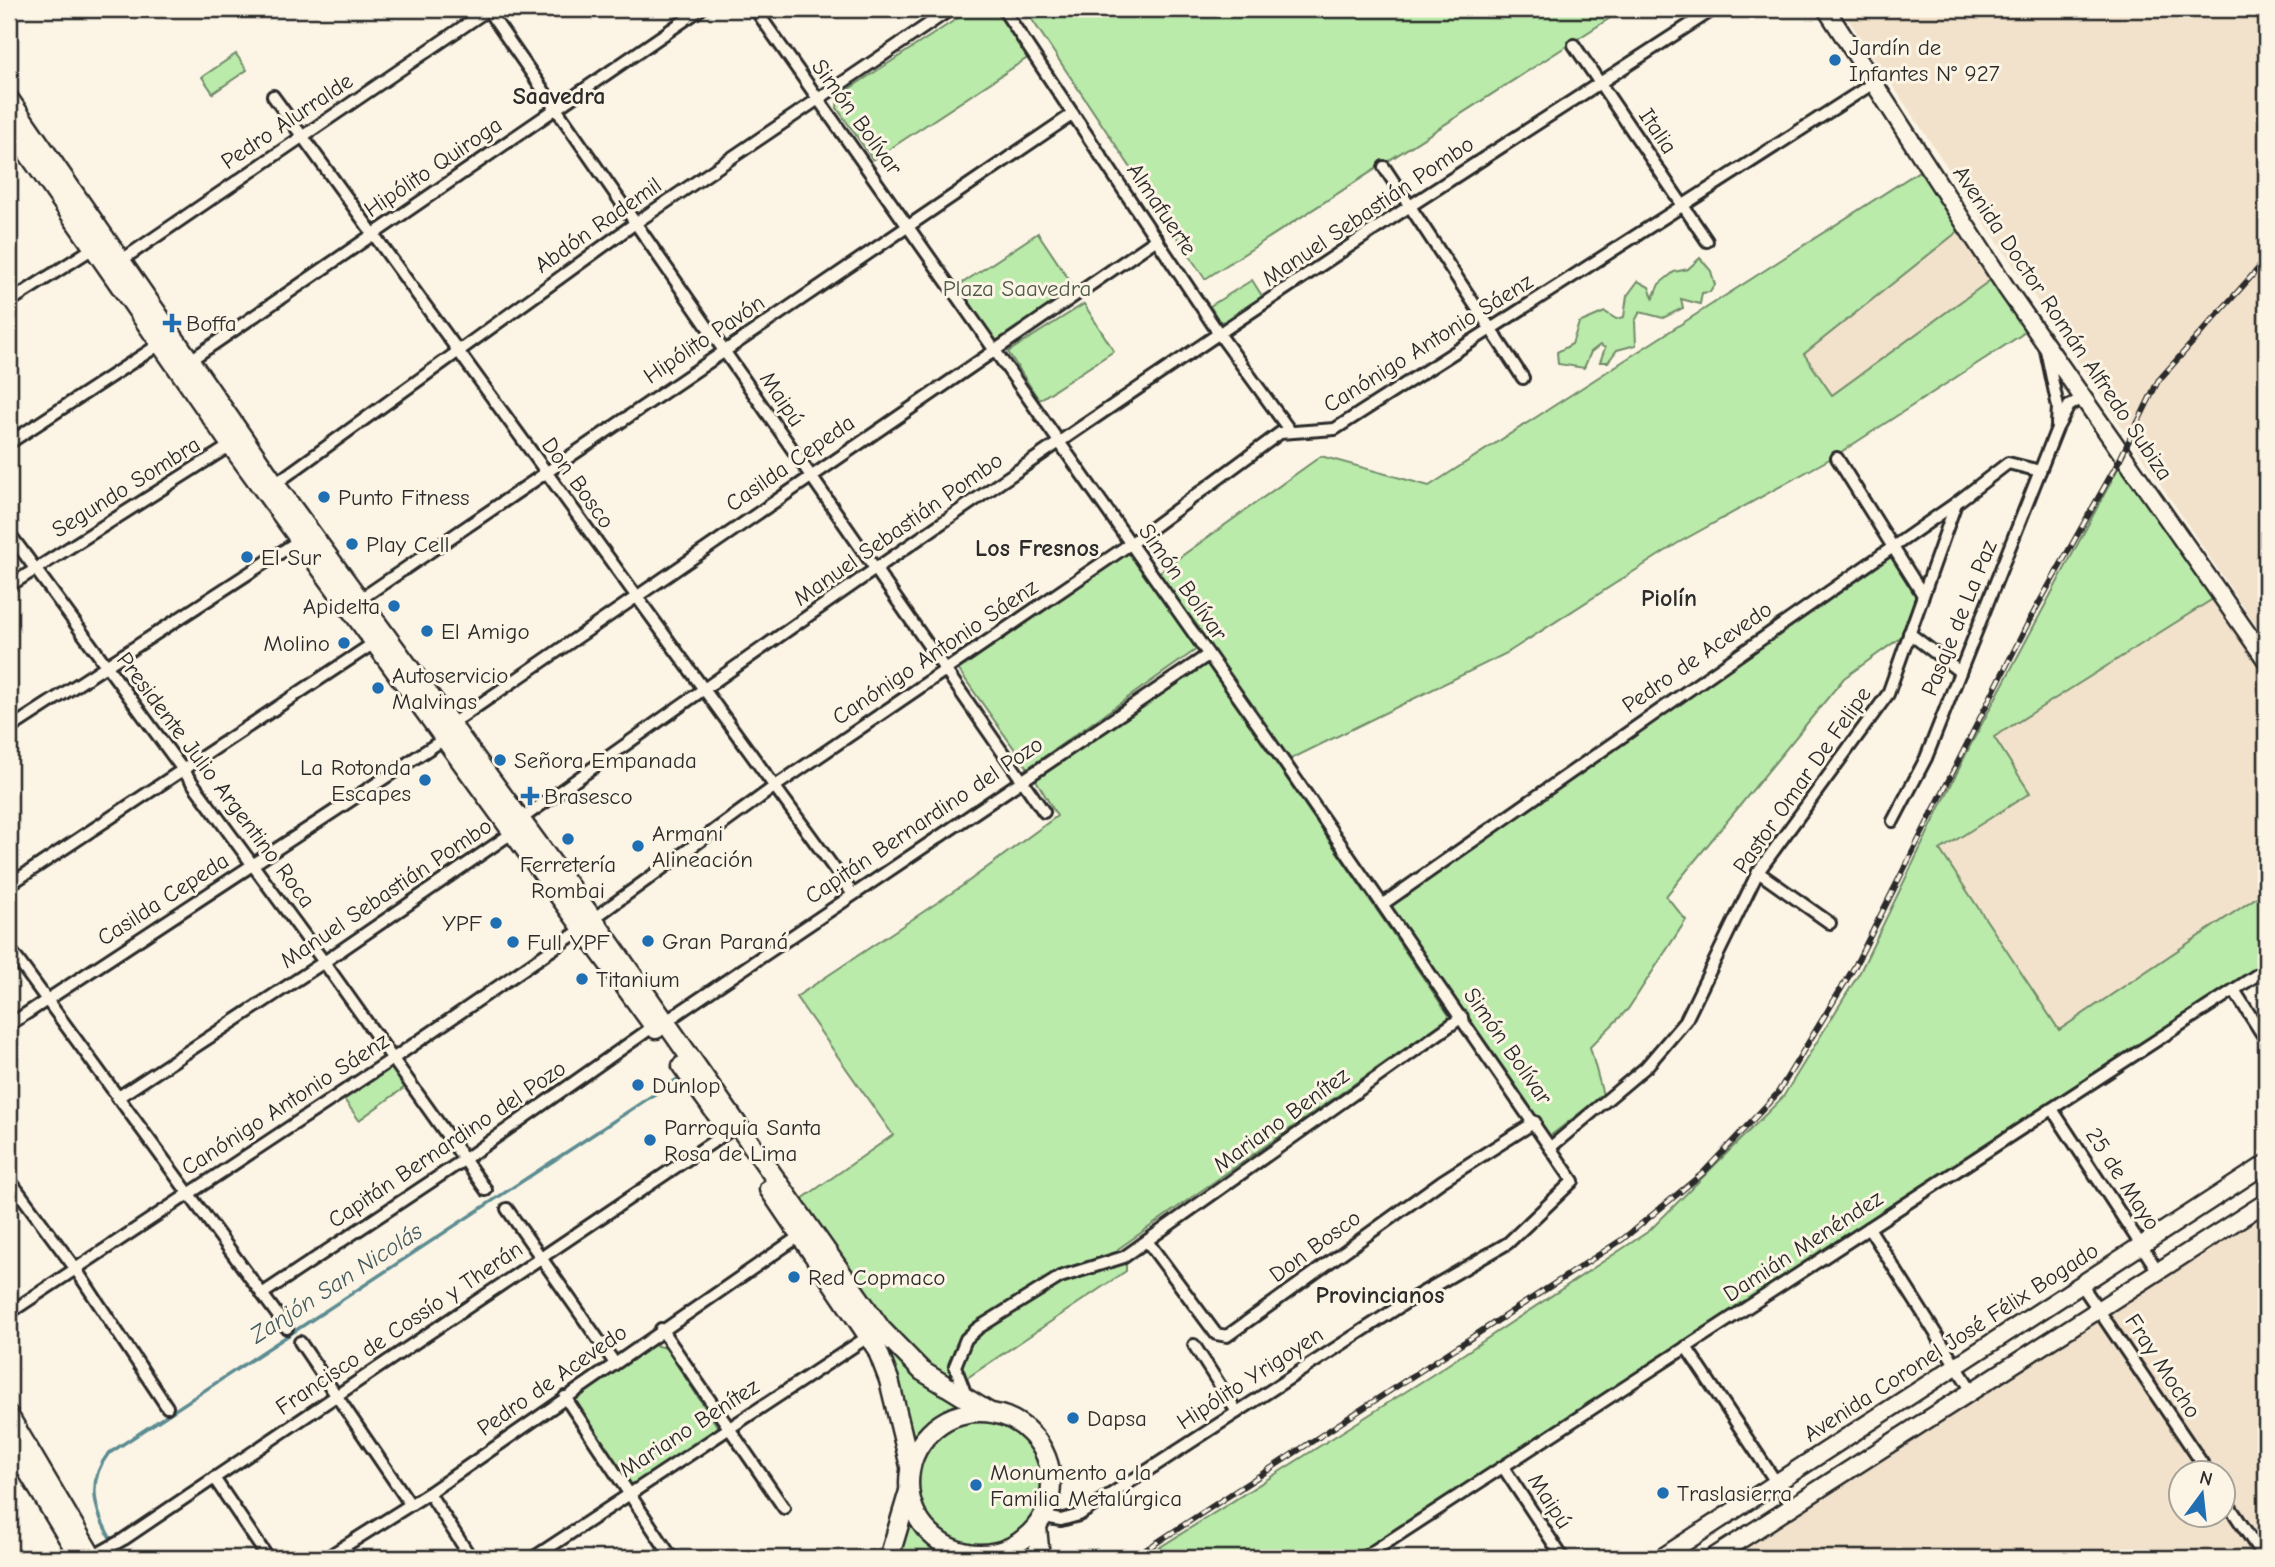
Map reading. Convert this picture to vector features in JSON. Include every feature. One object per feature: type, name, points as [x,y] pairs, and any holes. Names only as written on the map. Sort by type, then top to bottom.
[{"type":"main road","name":"Avenida Doctor Román Alfredo Subiza","points":[[1826,9],[2010,293],[2266,660]]},
{"type":"main road","points":[[9,99],[99,244]]},
{"type":"main road","points":[[10,129],[189,361],[275,484],[374,643],[447,732]]},
{"type":"main road","points":[[114,265],[160,344],[231,445],[359,600],[447,732],[881,1329],[909,1361],[987,1411],[1007,1416],[1024,1426],[1043,1449],[1052,1478],[1051,1498],[1040,1522],[1027,1538],[996,1555],[965,1553],[936,1538],[915,1512],[909,1491]]},
{"type":"main road","points":[[660,1024],[729,1131],[869,1336],[890,1380],[910,1466],[909,1491],[889,1558]]},
{"type":"main road","name":"Avenida Coronel José Félix Bogado","points":[[1661,1558],[2266,1164]]},
{"type":"main road","points":[[1712,1558],[2266,1202]]},
{"type":"main road","points":[[910,1466],[921,1443],[938,1424],[962,1414],[987,1411]]},
{"type":"main road","points":[[9,1414],[92,1556]]},
{"type":"main road","points":[[10,1447],[92,1556]]},
{"type":"main road","points":[[1040,1522],[1040,1558]]},
{"type":"street","name":"Maipú","points":[[488,9],[634,224],[1044,812]]},
{"type":"street","name":"Pedro Alurralde","points":[[114,265],[488,9]]},
{"type":"street","name":"Hipólito Quiroga","points":[[189,361],[701,9]]},
{"type":"street","name":"Simón Bolívar","points":[[755,9],[1462,1017],[1552,1146],[1573,1181]]},
{"type":"street","name":"Abdón Rademil","points":[[275,484],[634,224],[951,9]]},
{"type":"street","name":"Almafuerte","points":[[1003,9],[1220,335],[1290,431]]},
{"type":"street","name":"Manuel Sebastián Pombo","points":[[117,1098],[324,962],[516,827],[702,690],[1060,442],[1411,206],[1714,9]]},
{"type":"street","name":"Italia","points":[[1574,45],[1707,241]]},
{"type":"street","name":"Canónigo Antonio Sáenz","points":[[9,1313],[394,1058],[588,924],[774,787],[1130,544],[1280,433],[1325,432],[1335,429],[1874,82]]},
{"type":"street","name":"Don Bosco","points":[[273,96],[545,474],[852,893]]},
{"type":"street","name":"Hipólito Pavón","points":[[359,600],[1073,114]]},
{"type":"street","points":[[1384,167],[1522,378]]},
{"type":"street","name":"Casilda Cepeda","points":[[9,1025],[254,866],[447,732],[635,596],[1157,239]]},
{"type":"street","points":[[9,302],[99,244]]},
{"type":"street","name":"Pasaje de La Paz","points":[[2044,341],[2058,407],[2057,428]]},
{"type":"street","points":[[9,443],[160,344]]},
{"type":"street","name":"Pasaje de La Paz","points":[[1893,821],[1926,758],[2057,428],[2069,406],[2083,397]]},
{"type":"street","name":"Segundo Sombra","points":[[9,586],[231,445]]},
{"type":"street","points":[[1836,458],[1923,595]]},
{"type":"street","name":"Pedro de Acevedo","points":[[1383,904],[1956,503],[2008,463],[2040,471]]},
{"type":"street","name":"Pastor Omar De Felipe","points":[[1552,1146],[1646,1067],[1686,1020],[1758,872],[1883,702],[1956,503]]},
{"type":"street","name":"Presidente Julio Argentino Roca","points":[[9,533],[394,1058],[486,1189]]},
{"type":"street","points":[[9,729],[306,537]]},
{"type":"street","points":[[1909,633],[1961,672]]},
{"type":"street","points":[[9,885],[374,643]]},
{"type":"street","name":"Capitán Bernardino del Pozo","points":[[262,1294],[1208,655]]},
{"type":"street","points":[[1758,872],[1830,923]]},
{"type":"street","points":[[9,948],[287,1328]]},
{"type":"street","name":"Damián Menéndez","points":[[1363,1558],[2266,969]]},
{"type":"street","points":[[2234,990],[2266,1040]]},
{"type":"street","name":"Mariano Benítez","points":[[960,1395],[964,1390],[964,1382],[955,1366],[960,1348],[969,1335],[1060,1277],[1124,1257],[1462,1017]]},
{"type":"street","name":"25 de Mayo","points":[[2052,1109],[2158,1271]]},
{"type":"street","name":"Don Bosco","points":[[1147,1241],[1216,1334],[1227,1336],[1441,1181],[1535,1122]]},
{"type":"street","name":"Francisco de Cossío y Therán","points":[[92,1556],[124,1539],[729,1131]]},
{"type":"street","points":[[9,1179],[75,1268],[167,1407]]},
{"type":"street","name":"Hipólito Yrigoyen","points":[[1040,1522],[1072,1519],[1408,1301],[1508,1242],[1573,1181]]},
{"type":"street","points":[[507,1209],[614,1362]]},
{"type":"street","points":[[1869,1228],[1972,1391]]},
{"type":"street","name":"Pedro de Acevedo","points":[[326,1558],[429,1493],[661,1329],[801,1235]]},
{"type":"street","name":"Fray Mocho","points":[[2081,1284],[2199,1458]]},
{"type":"street","points":[[661,1329],[784,1508]]},
{"type":"street","name":"Mariano Benítez","points":[[533,1558],[629,1492],[869,1336]]},
{"type":"street","points":[[300,1342],[411,1504]]},
{"type":"street","points":[[1194,1345],[1237,1412]]},
{"type":"street","points":[[1686,1347],[1793,1506]]},
{"type":"street","points":[[565,1397],[672,1558]]},
{"type":"street","name":"Maipú","points":[[1503,1467],[1563,1558]]},
{"type":"street","points":[[214,1478],[268,1558]]},
{"type":"street","points":[[429,1493],[471,1558]]},
{"type":"street","points":[[2236,1516],[2264,1558]]},
{"type":"shaded area","points":[[1841,9],[2266,9],[2266,641]]},
{"type":"shaded area","points":[[1961,229],[1992,279],[1832,396],[1803,354]]},
{"type":"shaded area","points":[[2216,597],[2266,668],[2266,891],[2059,1030],[1940,850],[2030,793],[1993,737]]},
{"type":"shaded area","points":[[2266,1202],[2266,1558],[1712,1558]]},
{"type":"green space","points":[[972,9],[997,9],[1029,57],[873,160],[837,108],[838,96]]},
{"type":"green space","points":[[1025,9],[1624,9],[1205,279]]},
{"type":"green space","points":[[236,54],[247,70],[213,93],[202,77]]},
{"type":"green space","points":[[1924,168],[1961,229],[1804,354],[1832,395],[1992,279],[2025,329],[2021,335],[1835,456],[1678,543],[1507,653],[1289,760],[1158,573],[1321,456],[1429,486]]},
{"type":"green space","name":"Plaza Saavedra","points":[[1038,233],[1076,290],[996,343],[958,286]]},
{"type":"green space","points":[[1700,258],[1711,271],[1715,285],[1710,292],[1702,293],[1700,304],[1681,299],[1683,308],[1663,318],[1640,312],[1635,321],[1636,345],[1617,350],[1608,362],[1600,362],[1605,348],[1600,345],[1591,352],[1584,368],[1558,364],[1557,352],[1572,344],[1579,323],[1605,312],[1616,319],[1624,317],[1627,296],[1638,281],[1649,287],[1653,298],[1659,284],[1674,272],[1688,269]]},
{"type":"green space","points":[[1252,280],[1264,299],[1231,322],[1219,321],[1210,306]]},
{"type":"green space","points":[[1084,304],[1114,351],[1039,400],[1008,352]]},
{"type":"green space","points":[[2122,461],[2216,597],[1994,737],[2030,793],[1940,850],[2059,1030],[2266,891],[2266,963],[1353,1558],[1143,1558],[1432,1375],[1649,1231],[1783,1097],[1860,972],[1970,746]]},
{"type":"green space","points":[[1130,552],[1197,649],[1028,768],[958,669]]},
{"type":"green space","points":[[1890,556],[1916,596],[1900,638],[1844,678],[1666,896],[1686,920],[1628,1009],[1590,1047],[1603,1095],[1550,1136],[1391,906],[1550,791]]},
{"type":"green space","points":[[1207,662],[1450,1017],[1118,1249],[1126,1262],[1126,1271],[958,1384],[933,1367],[889,1325],[852,1276],[802,1199],[893,1135],[796,997],[962,886],[1057,816],[1036,780]]},
{"type":"green space","points":[[392,1063],[408,1085],[359,1120],[343,1098]]},
{"type":"green space","points":[[883,1343],[967,1405],[937,1420],[911,1451],[900,1386]]},
{"type":"green space","points":[[653,1345],[666,1348],[719,1429],[717,1433],[632,1487],[575,1405],[577,1396]]},
{"type":"green space","points":[[980,1417],[1005,1422],[1026,1436],[1040,1457],[1045,1482],[1040,1507],[1026,1528],[1005,1542],[980,1547],[955,1542],[934,1528],[920,1507],[915,1482],[920,1457],[934,1436],[955,1422]]},
{"type":"green space","points":[[907,1515],[940,1546],[969,1557],[896,1558]]},
{"type":"waterway","name":"Zanjón San Nicolás","points":[[122,1558],[101,1520],[95,1494],[100,1467],[108,1454],[679,1078]]},
{"type":"railway","points":[[1133,1558],[1623,1239],[1703,1173],[1777,1094],[1855,966],[2029,621],[2120,459],[2158,381],[2258,269],[2266,264]]},
{"type":"place","name":"Jardín de Infantes N° 927","points":[[1835,60]]},
{"type":"place","name":"Boffa","points":[[172,323]]},
{"type":"place","name":"Punto Fitness","points":[[324,497]]},
{"type":"place","name":"Play Cell","points":[[352,544]]},
{"type":"place","name":"El Sur","points":[[247,557]]},
{"type":"place","name":"Apidelta","points":[[394,606]]},
{"type":"place","name":"El Amigo","points":[[427,631]]},
{"type":"place","name":"Molino","points":[[344,643]]},
{"type":"place","name":"Autoservicio Malvinas","points":[[378,688]]},
{"type":"place","name":"Señora Empanada","points":[[500,760]]},
{"type":"place","name":"La Rotonda Escapes","points":[[425,780]]},
{"type":"place","name":"Brasesco","points":[[530,796]]},
{"type":"place","name":"Ferretería Rombai","points":[[568,839]]},
{"type":"place","name":"Armani Alineación","points":[[638,846]]},
{"type":"place","name":"YPF","points":[[496,923]]},
{"type":"place","name":"Gran Paraná","points":[[648,941]]},
{"type":"place","name":"Full YPF","points":[[513,942]]},
{"type":"place","name":"Titanium","points":[[582,979]]},
{"type":"place","name":"Dunlop","points":[[638,1085]]},
{"type":"place","name":"Parroquia Santa Rosa de Lima","points":[[650,1140]]},
{"type":"place","name":"Red Copmaco","points":[[794,1277]]},
{"type":"place","name":"Dapsa","points":[[1073,1418]]},
{"type":"place","name":"Monumento a la Familia Metalúrgica","points":[[976,1485]]},
{"type":"place","name":"Traslasierra","points":[[1663,1493]]},
{"type":"district","name":"Saavedra","points":[[559,96]]},
{"type":"district","name":"Los Fresnos","points":[[1037,548]]},
{"type":"district","name":"Piolín","points":[[1669,598]]},
{"type":"district","name":"Provincianos","points":[[1380,1295]]}]
